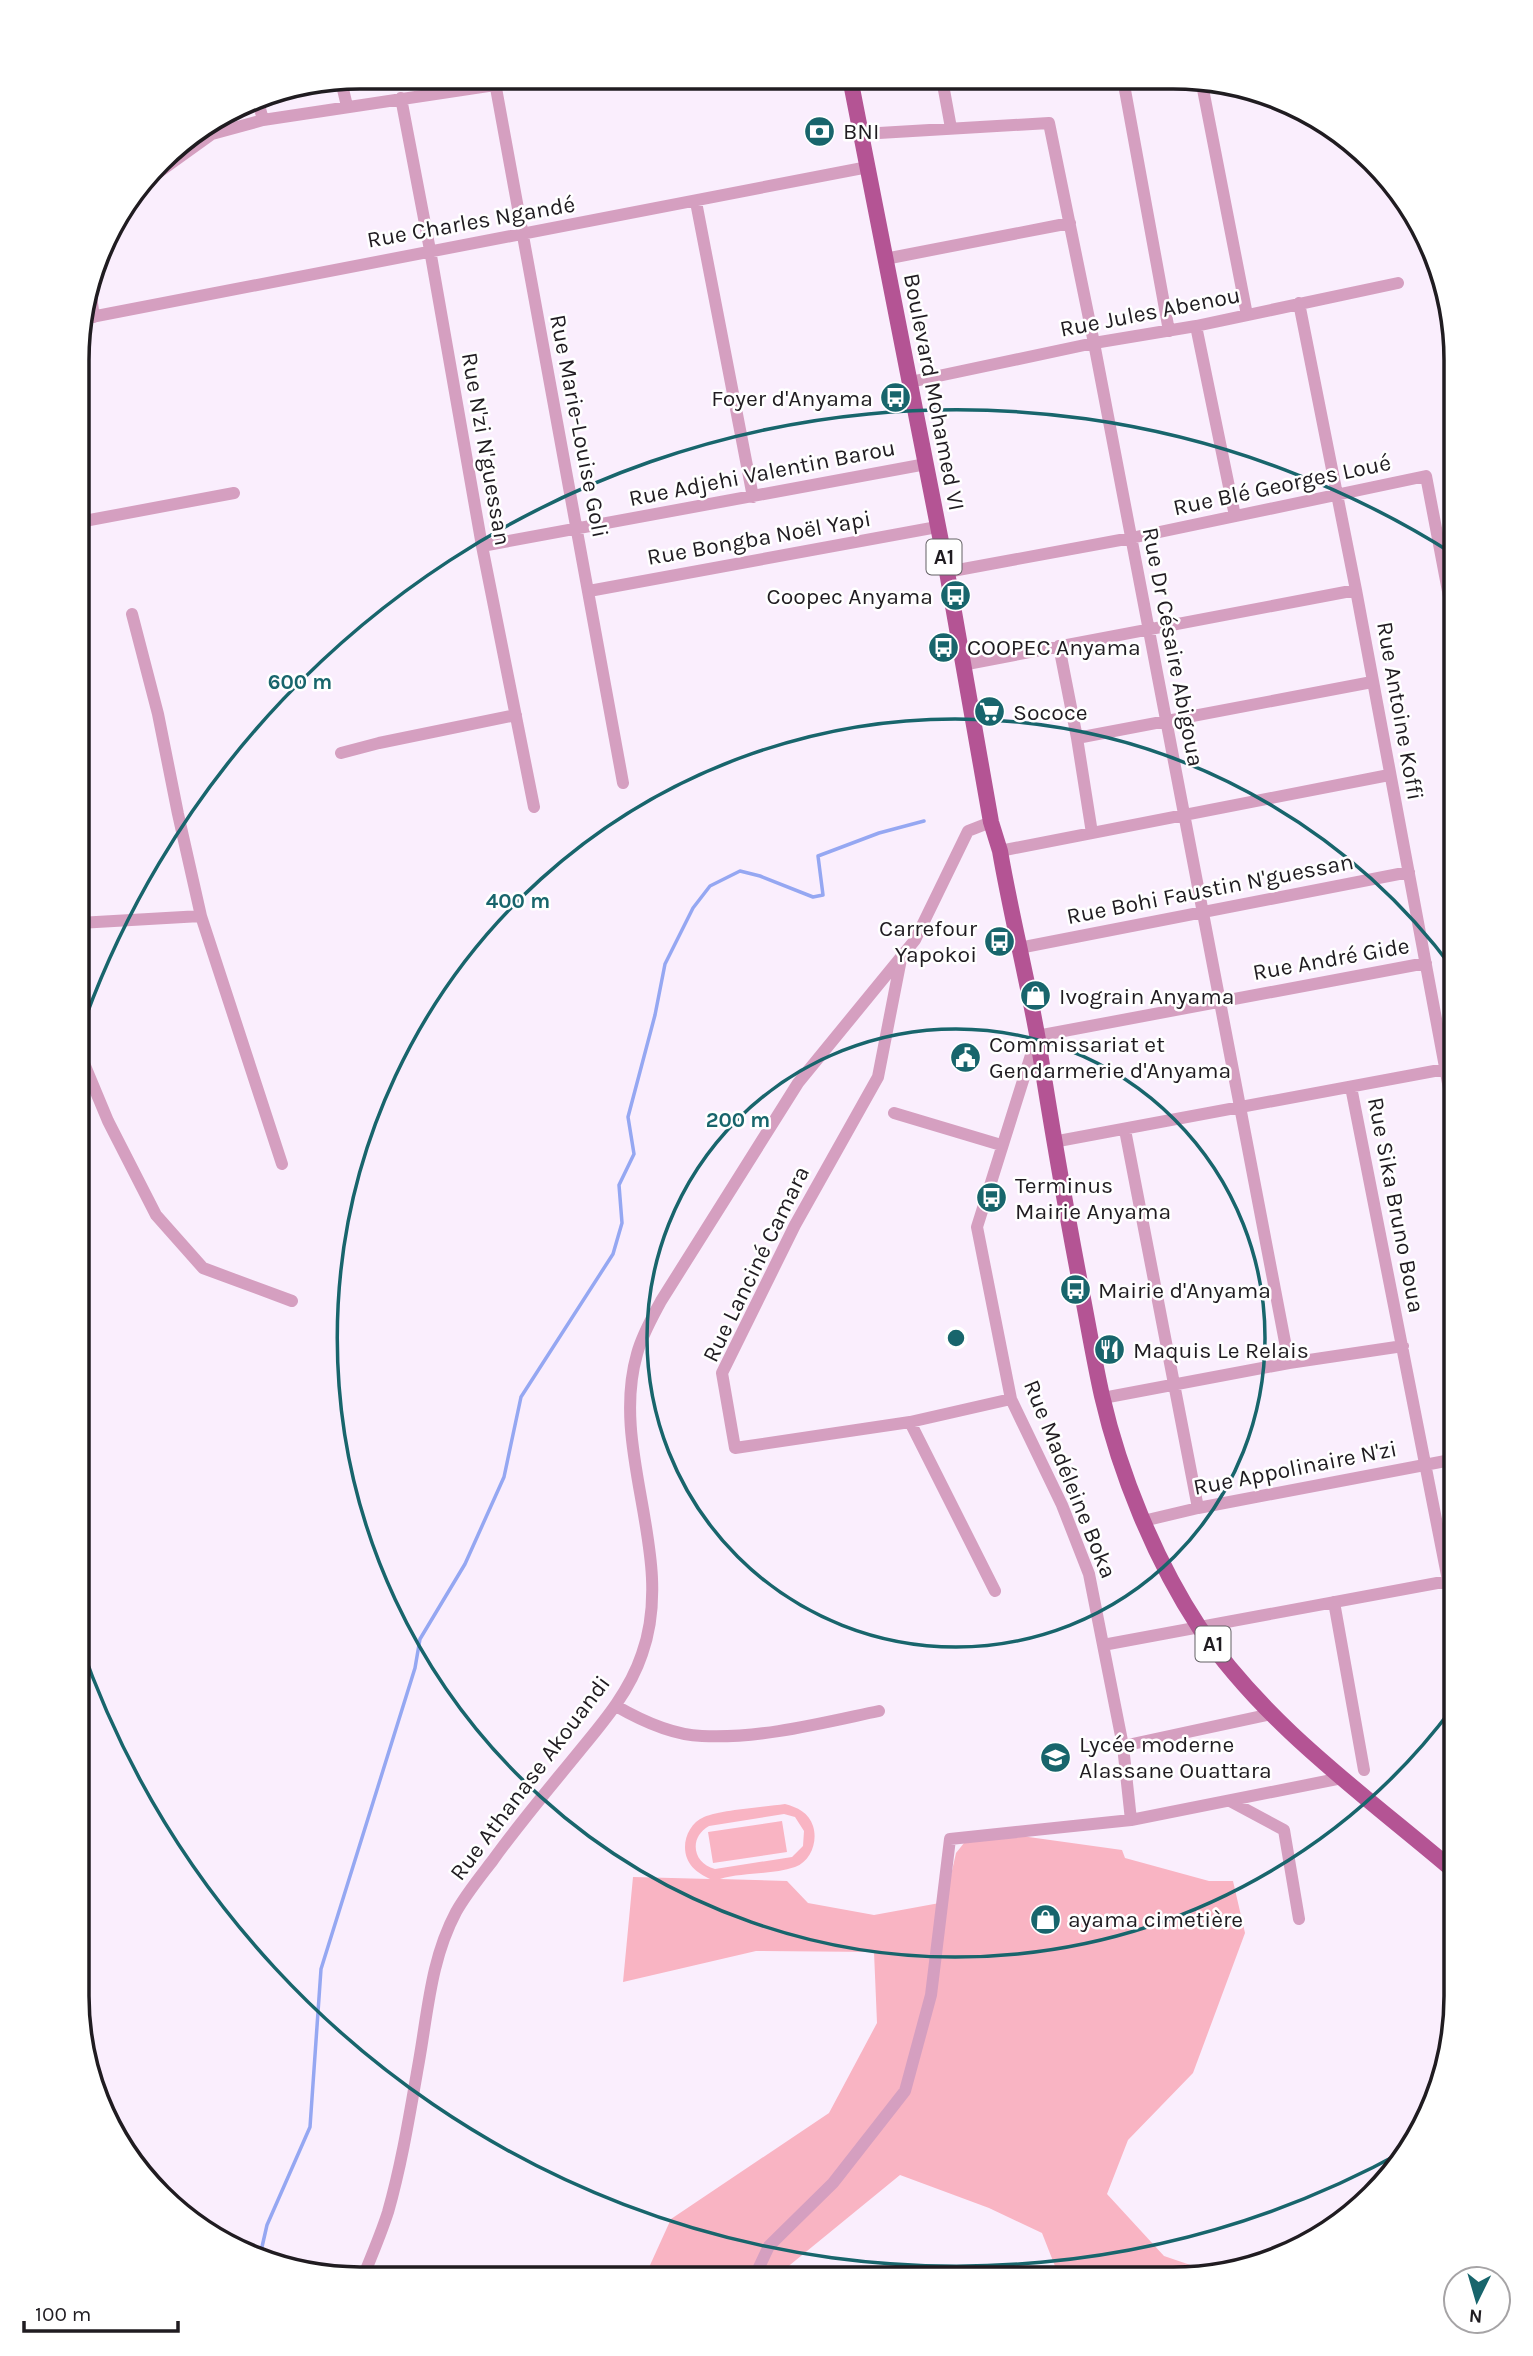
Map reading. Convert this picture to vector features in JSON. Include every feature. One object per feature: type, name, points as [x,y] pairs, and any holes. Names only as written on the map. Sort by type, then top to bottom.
[{"type":"main road","name":"Boulevard Mohamed VI","points":[[852,89],[947,572],[991,822],[1000,851],[1037,1036],[1053,1142],[1102,1398],[1143,1521],[1199,1626],[1233,1671],[1271,1714],[1342,1778],[1444,1863]]},
{"type":"street","points":[[185,153],[212,134],[263,120],[450,89]]},
{"type":"street","name":"Rue Marie-Louise Goli","points":[[496,89],[623,783]]},
{"type":"street","points":[[944,89],[951,128]]},
{"type":"street","points":[[1125,89],[1168,331]]},
{"type":"street","points":[[343,90],[348,107]]},
{"type":"street","points":[[1202,91],[1247,315]]},
{"type":"street","name":"Rue N'zi N'guessan","points":[[401,98],[482,546],[534,807]]},
{"type":"street","points":[[260,109],[263,120]]},
{"type":"street","name":"Rue Dr Césaire Abigoua","points":[[862,134],[1049,123],[1094,343],[1289,1363]]},
{"type":"street","name":"Rue Charles Ngandé","points":[[93,317],[868,167]]},
{"type":"street","points":[[696,202],[753,497]]},
{"type":"street","points":[[885,259],[1070,223]]},
{"type":"street","name":"Rue Jules Abenou","points":[[910,382],[1398,283]]},
{"type":"street","name":"Rue Antoine Koffi","points":[[1299,303],[1356,590],[1444,1063]]},
{"type":"street","points":[[1196,326],[1235,516]]},
{"type":"street","name":"Rue Adjehi Valentin Barou","points":[[482,546],[926,464]]},
{"type":"street","name":"Rue Blé Georges Loué","points":[[947,572],[1131,538],[1426,476],[1444,571]]},
{"type":"street","points":[[89,520],[234,492]]},
{"type":"street","name":"Rue Bongba Noël Yapi","points":[[589,591],[937,527]]},
{"type":"street","points":[[962,666],[1356,590]]},
{"type":"street","points":[[132,614],[158,715],[201,916],[282,1164]]},
{"type":"street","points":[[1059,646],[1092,833]]},
{"type":"street","points":[[1077,738],[1372,682]]},
{"type":"street","points":[[341,753],[516,715]]},
{"type":"street","points":[[1000,851],[1389,775]]},
{"type":"street","name":"Rue Athanase Akouandi","points":[[367,2267],[387,2214],[401,2163],[428,1997],[444,1940],[457,1911],[505,1843],[616,1706],[642,1654],[650,1623],[653,1590],[650,1551],[631,1425],[632,1386],[636,1355],[641,1342],[661,1301],[798,1083],[901,958],[920,930],[968,831],[991,822]]},
{"type":"street","name":"Rue Bohi Faustin N'guessan","points":[[1018,948],[1409,872]]},
{"type":"street","points":[[89,922],[201,916]]},
{"type":"street","name":"Rue Lanciné Camara","points":[[901,958],[878,1077],[795,1225],[722,1373],[735,1448],[910,1422],[1011,1399]]},
{"type":"street","name":"Rue André Gide","points":[[1037,1036],[1426,963]]},
{"type":"street","name":"Rue Madéleine Boka","points":[[1037,1036],[977,1227],[1011,1399],[1062,1505],[1089,1574],[1122,1746],[1131,1820]]},
{"type":"street","points":[[1053,1142],[1444,1069]]},
{"type":"street","points":[[89,1075],[108,1121],[156,1215],[202,1268],[292,1301]]},
{"type":"street","name":"Rue Sika Bruno Boua","points":[[1351,1087],[1444,1562]]},
{"type":"street","points":[[894,1114],[1001,1145]]},
{"type":"street","points":[[1125,1130],[1198,1508]]},
{"type":"street","points":[[1102,1398],[1289,1363],[1403,1346]]},
{"type":"street","points":[[910,1422],[995,1591]]},
{"type":"street","name":"Rue Appolinaire N'zi","points":[[1143,1521],[1444,1461]]},
{"type":"street","points":[[1103,1645],[1444,1582]]},
{"type":"street","points":[[1334,1602],[1364,1770]]},
{"type":"street","points":[[616,1706],[644,1722],[701,1736],[794,1729],[879,1711]]},
{"type":"street","points":[[1122,1746],[1271,1714]]},
{"type":"street","points":[[759,2267],[769,2246],[833,2183],[905,2091],[932,1995],[950,1839],[1131,1820],[1342,1778]]},
{"type":"street","points":[[1230,1801],[1284,1830],[1299,1919]]},
{"type":"shaded area","points":[[785,1804],[809,1817],[815,1838],[809,1855],[795,1867],[720,1879],[787,1881],[808,1903],[874,1915],[945,1902],[956,1853],[964,1843],[1015,1835],[1122,1850],[1125,1858],[1209,1881],[1233,1881],[1245,1933],[1193,2073],[1128,2140],[1107,2194],[1164,2256],[1193,2266],[1055,2267],[1042,2233],[989,2208],[900,2175],[787,2267],[649,2267],[671,2219],[829,2113],[877,2023],[874,1952],[756,1951],[623,1982],[633,1877],[710,1879],[696,1871],[689,1863],[685,1842],[700,1819],[732,1811]],"holes":[[[784,1814],[795,1817],[804,1831],[803,1846],[792,1857],[715,1869],[702,1861],[696,1849],[698,1837],[709,1826]]]},
{"type":"shaded area","points":[[782,1821],[787,1852],[713,1863],[708,1832]]},
{"type":"waterway","points":[[262,2248],[267,2225],[310,2127],[321,1969],[415,1668],[420,1639],[465,1564],[504,1477],[521,1397],[613,1254],[622,1223],[619,1185],[634,1154],[628,1117],[655,1015],[665,964],[693,908],[710,886],[740,871],[813,897],[823,895],[818,856],[879,833],[924,821]]},
{"type":"place","name":"BNI","points":[[820,131]]},
{"type":"place","name":"Foyer d'Anyama","points":[[896,398]]},
{"type":"place","name":"Coopec Anyama","points":[[956,596]]},
{"type":"place","name":"COOPEC Anyama","points":[[944,647]]},
{"type":"place","name":"Sococe","points":[[990,712]]},
{"type":"place","name":"Carrefour Yapokoi","points":[[1000,941]]},
{"type":"place","name":"Ivograin Anyama","points":[[1036,996]]},
{"type":"place","name":"Commissariat et Gendarmerie d'Anyama","points":[[966,1057]]},
{"type":"place","name":"Terminus Mairie Anyama","points":[[992,1198]]},
{"type":"place","name":"Mairie d'Anyama","points":[[1075,1290]]},
{"type":"place","name":"Maquis Le Relais","points":[[1110,1350]]},
{"type":"place","name":"Lycée moderne Alassane Ouattara","points":[[1056,1757]]},
{"type":"place","name":"ayama cimetière","points":[[1045,1919]]}]
